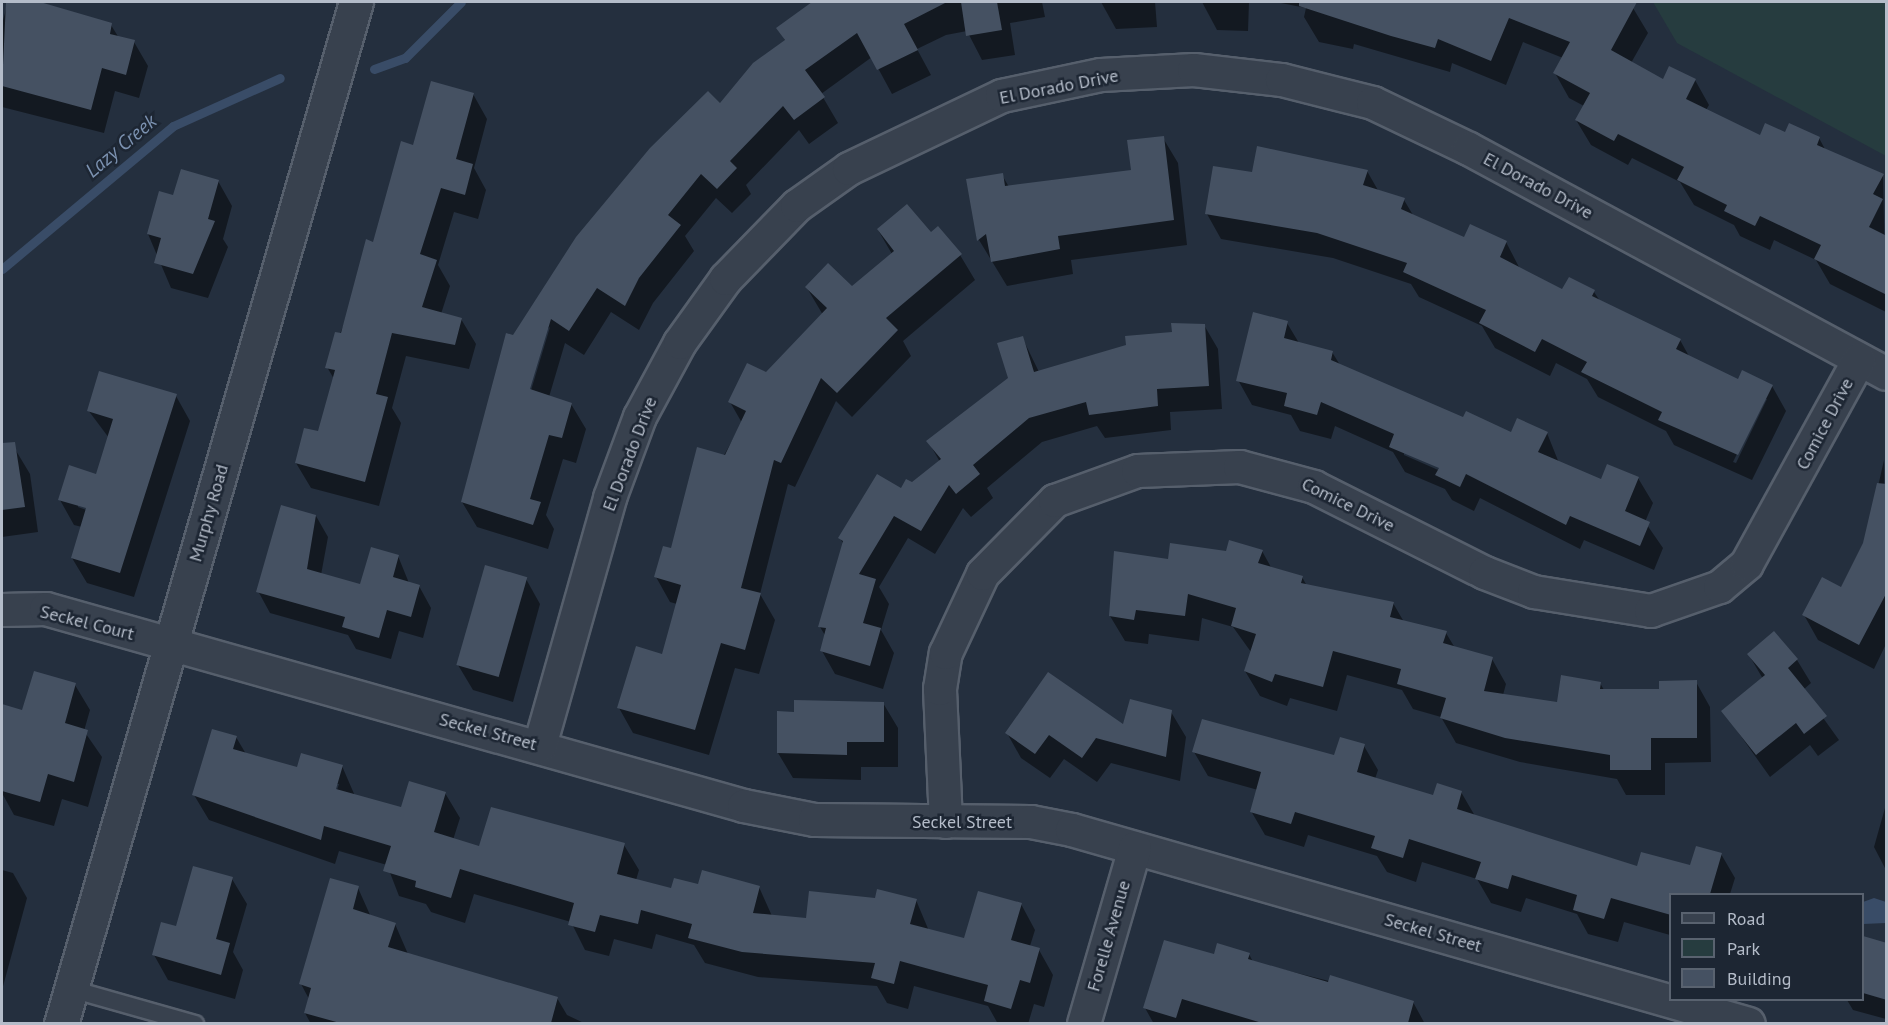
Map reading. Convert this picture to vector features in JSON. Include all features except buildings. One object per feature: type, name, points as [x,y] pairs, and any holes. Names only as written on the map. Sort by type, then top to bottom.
[{"type":"street","name":"Murphy Road","points":[[61,1023],[171,646],[351,2]]},
{"type":"street","name":"El Dorado Drive","points":[[540,746],[610,498],[640,417],[680,343],[726,279],[797,206],[849,169],[1002,96],[1101,75],[1194,70],[1282,80],[1373,103],[1469,148],[1887,374]]},
{"type":"street","name":"Comice Drive","points":[[946,822],[940,689],[946,653],[983,574],[1055,501],[1138,471],[1240,467],[1314,487],[1485,573],[1533,592],[1651,610],[1720,587],[1747,564],[1859,360]]},
{"type":"street","name":"Seckel Court","points":[[2,610],[46,609],[171,646]]},
{"type":"street","name":"Seckel Street","points":[[171,646],[540,746],[744,806],[815,820],[1031,822],[1135,848],[1669,1000]]},
{"type":"street","name":"Forelle Avenue","points":[[1084,1023],[1135,848]]},
{"type":"street","name":"Seckel Street","points":[[1672,1001],[1749,1023]]},
{"type":"lane","points":[[71,989],[195,1023]]},
{"type":"green space","points":[[1653,2],[1886,2],[1886,156],[1677,43]]},
{"type":"water","points":[[1874,898],[1886,902],[1886,923],[1864,924],[1864,902]]},
{"type":"waterway","name":"Lazy Creek","points":[[374,69],[405,58],[461,2]]},
{"type":"waterway","name":"Lazy Creek","points":[[2,269],[173,126],[280,78]]}]
